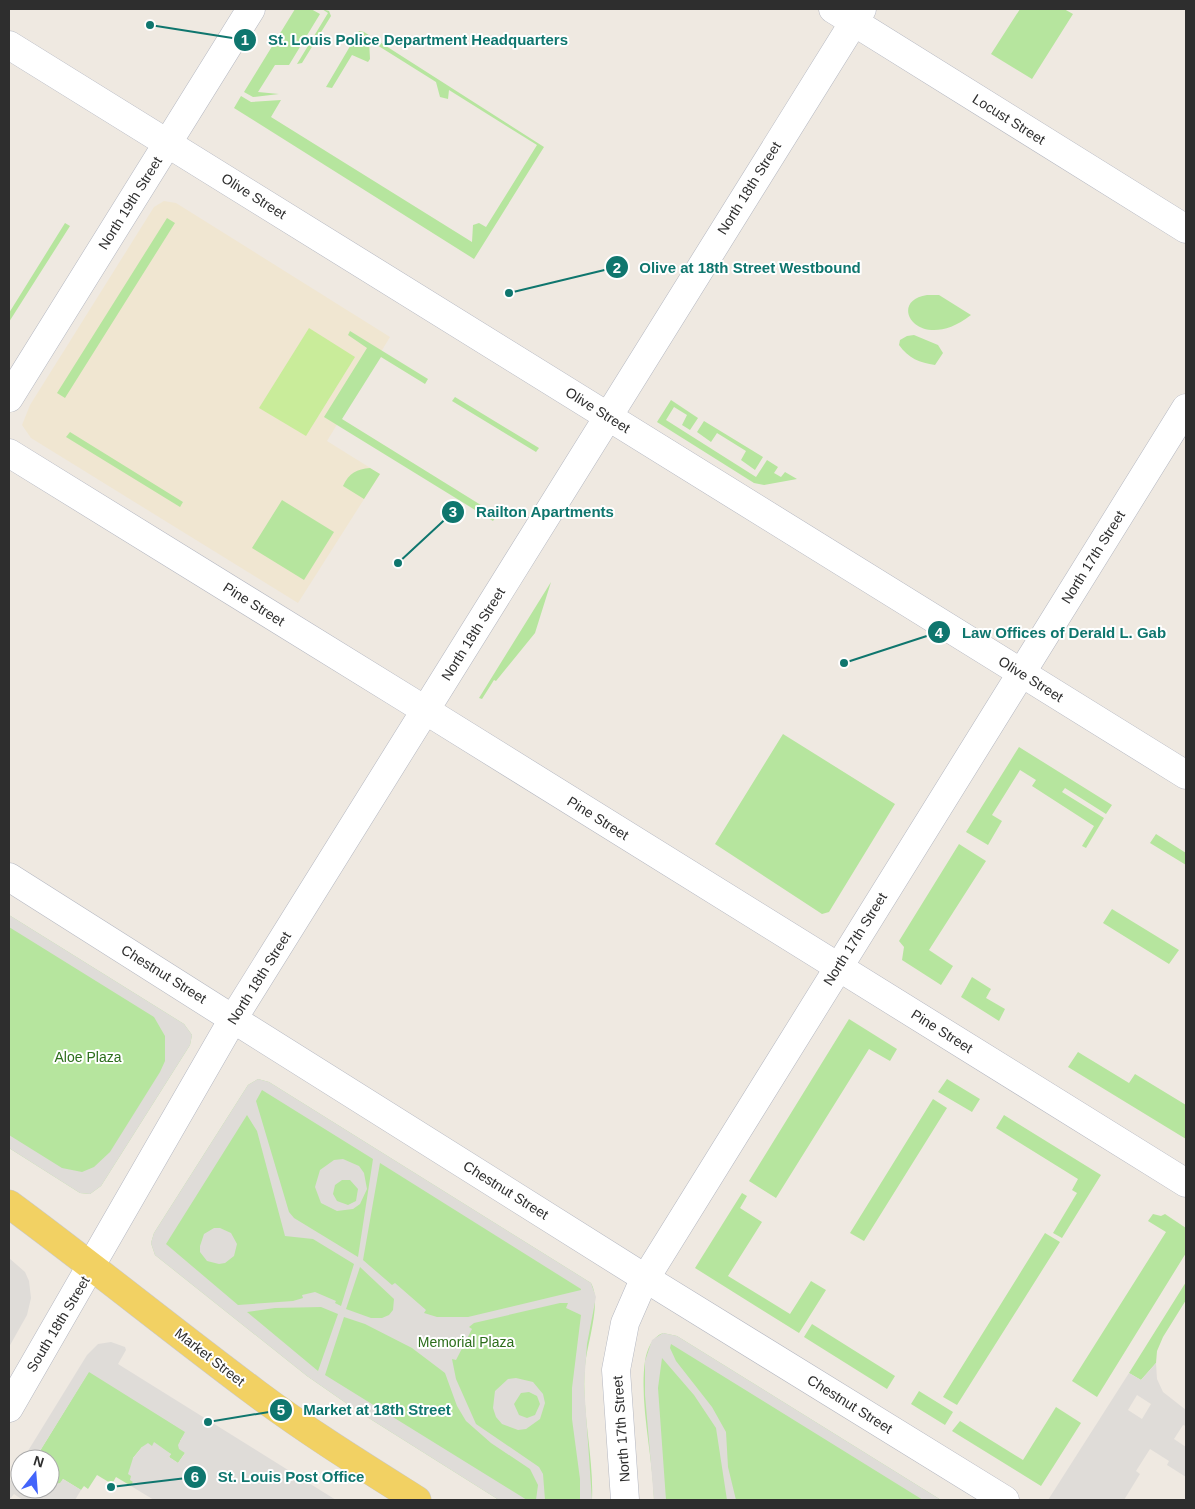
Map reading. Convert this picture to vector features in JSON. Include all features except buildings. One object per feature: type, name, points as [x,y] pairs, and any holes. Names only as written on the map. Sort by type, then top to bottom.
[{"type":"main road","name":"Market Street","points":[[9,1204],[93,1266],[257,1394],[320,1438],[417,1500]]},
{"type":"street","name":"North 19th Street","points":[[9,398],[251,9]]},
{"type":"street","name":"Locust Street","points":[[850,13],[1186,229]]},
{"type":"street","name":"North 18th Street","points":[[93,1266],[234,1019],[608,416],[850,13]]},
{"type":"street","name":"Olive Street","points":[[9,45],[1186,775]]},
{"type":"street","name":"North 17th Street","points":[[625,1500],[616,1370],[625,1323],[645,1278],[837,966],[1186,408]]},
{"type":"street","name":"Pine Street","points":[[9,453],[1186,1183]]},
{"type":"street","name":"Chestnut Street","points":[[9,876],[645,1278],[1005,1500]]},
{"type":"street","name":"South 18th Street","points":[[9,1408],[93,1266]]},
{"type":"shaded area","points":[[164,201],[176,203],[390,337],[327,441],[380,474],[298,603],[31,438],[22,425],[30,405],[154,207]]},
{"type":"shaded area","points":[[9,915],[184,1024],[192,1035],[190,1045],[101,1186],[90,1194],[80,1193],[9,1148],[9,1135],[62,1168],[82,1172],[94,1167],[110,1152],[160,1072],[165,1061],[165,1036],[154,1017],[9,927]]},
{"type":"shaded area","points":[[258,1079],[269,1082],[591,1283],[596,1297],[587,1344],[584,1385],[592,1500],[580,1500],[580,1479],[572,1419],[572,1388],[581,1315],[566,1308],[568,1303],[560,1303],[474,1323],[469,1327],[472,1329],[456,1360],[452,1359],[456,1379],[476,1424],[539,1467],[543,1474],[545,1500],[536,1500],[538,1485],[530,1469],[491,1443],[466,1421],[457,1406],[445,1373],[412,1348],[365,1324],[344,1317],[325,1375],[527,1500],[499,1500],[356,1410],[307,1376],[155,1255],[151,1243],[154,1233],[248,1085]],"holes":[[[262,1090],[373,1159],[358,1257],[294,1218],[289,1212],[256,1101]],[[247,1115],[257,1131],[285,1236],[313,1239],[354,1264],[341,1306],[335,1303],[336,1301],[315,1292],[302,1295],[303,1298],[293,1301],[238,1305],[166,1244]],[[380,1163],[581,1290],[468,1317],[437,1317],[424,1313],[426,1310],[395,1283],[392,1285],[363,1260]],[[360,1267],[394,1299],[393,1310],[389,1315],[382,1318],[371,1318],[346,1309]],[[321,1307],[338,1314],[318,1371],[247,1312],[275,1308]]]},
{"type":"shaded area","points":[[343,1159],[359,1166],[364,1173],[367,1189],[360,1204],[353,1209],[337,1211],[321,1203],[315,1187],[320,1170],[334,1160]],"holes":[[[342,1180],[350,1180],[358,1189],[356,1201],[348,1205],[337,1201],[333,1194],[335,1185]]]},
{"type":"shaded area","points":[[214,1228],[220,1228],[231,1233],[237,1244],[234,1256],[225,1263],[219,1264],[207,1261],[200,1252],[204,1234]]},
{"type":"shaded area","points":[[9,1258],[25,1272],[29,1281],[31,1298],[27,1315],[9,1347]]},
{"type":"shaded area","points":[[663,1333],[677,1336],[941,1500],[923,1500],[671,1344],[670,1348],[676,1361],[712,1407],[726,1432],[728,1467],[736,1500],[727,1500],[716,1428],[694,1395],[662,1358],[658,1388],[666,1500],[654,1500],[645,1395],[645,1361],[652,1340]]},
{"type":"shaded area","points":[[111,1342],[125,1347],[126,1350],[118,1364],[336,1500],[154,1500],[131,1486],[133,1482],[128,1474],[133,1458],[142,1447],[148,1443],[152,1446],[154,1442],[171,1454],[169,1457],[178,1463],[185,1453],[179,1449],[178,1445],[185,1432],[89,1372],[41,1449],[29,1449],[87,1355],[98,1344]]},
{"type":"shaded area","points":[[1156,1363],[1157,1379],[1163,1392],[1186,1410],[1186,1426],[1183,1425],[1174,1439],[1186,1447],[1186,1477],[1167,1465],[1169,1461],[1150,1449],[1136,1471],[1140,1474],[1124,1500],[1048,1500],[1129,1373],[1141,1380]],"holes":[[[1137,1395],[1151,1404],[1142,1419],[1128,1410]]]},
{"type":"shaded area","points":[[516,1378],[533,1382],[543,1394],[545,1403],[540,1419],[526,1429],[518,1430],[502,1424],[496,1417],[493,1408],[495,1391],[508,1379]],"holes":[[[529,1392],[537,1396],[540,1404],[535,1415],[527,1418],[519,1415],[514,1404],[521,1393]]]},
{"type":"shaded area","points":[[63,1479],[81,1490],[75,1500],[22,1499],[60,1499],[60,1483]]},
{"type":"shaded area","points":[[10,1481],[9,1500],[9,1483]]},
{"type":"green space","points":[[295,9],[311,9],[320,14],[289,65],[275,65],[258,92],[279,94],[253,97],[244,92]]},
{"type":"green space","points":[[322,9],[329,11],[331,16],[302,63],[297,64],[328,13]]},
{"type":"green space","points":[[1020,9],[1064,9],[1073,14],[1032,79],[991,54]]},
{"type":"green space","points":[[359,31],[364,32],[544,147],[474,259],[234,108],[241,96],[251,102],[281,100],[271,117],[472,242],[473,225],[479,223],[486,227],[537,145],[449,90],[448,99],[440,97],[436,82],[369,40],[370,59],[368,62],[352,55],[332,88],[326,87]]},
{"type":"green space","points":[[167,218],[175,223],[65,398],[57,393]]},
{"type":"green space","points":[[65,223],[70,226],[9,322],[9,313]]},
{"type":"green space","points":[[927,295],[939,295],[971,315],[952,326],[936,330],[923,328],[914,323],[909,315],[909,306],[915,299]]},
{"type":"green space","points":[[309,328],[355,357],[306,436],[259,408]]},
{"type":"green space","points":[[350,331],[428,379],[425,384],[381,357],[342,419],[497,515],[493,521],[324,417],[367,348],[348,335]]},
{"type":"green space","points":[[914,335],[938,345],[943,353],[935,365],[915,359],[899,345],[900,340]]},
{"type":"green space","points":[[455,397],[539,448],[536,452],[452,401]]},
{"type":"green space","points":[[671,400],[698,418],[690,430],[682,425],[687,415],[674,407],[666,420],[756,477],[767,460],[778,467],[774,473],[781,477],[785,472],[797,479],[764,485],[754,483],[657,422]]},
{"type":"green space","points":[[704,421],[763,457],[755,470],[741,460],[746,451],[717,433],[711,442],[697,432]]},
{"type":"green space","points":[[70,432],[183,502],[180,507],[66,437]]},
{"type":"green space","points":[[370,468],[380,474],[364,499],[343,486],[354,472]]},
{"type":"green space","points":[[282,500],[334,532],[304,580],[252,548]]},
{"type":"green space","points":[[551,582],[535,633],[496,681],[494,680],[482,699],[479,698]]},
{"type":"green space","points":[[783,734],[895,804],[829,912],[822,914],[715,844]]},
{"type":"green space","points":[[1019,747],[1112,805],[1106,814],[1065,788],[1062,792],[1104,818],[1086,848],[1082,846],[1094,826],[1032,786],[1036,780],[1020,770],[992,815],[1002,821],[988,845],[966,832]]},
{"type":"green space","points":[[1156,834],[1186,853],[1186,865],[1150,843]]},
{"type":"green space","points":[[959,844],[986,861],[929,950],[953,966],[941,985],[902,960],[904,947],[899,941]]},
{"type":"green space","points":[[1112,909],[1179,950],[1169,964],[1103,923]]},
{"type":"green space","name":"Aloe Plaza","points":[[9,915],[184,1024],[192,1035],[190,1045],[101,1186],[90,1194],[80,1193],[9,1148]]},
{"type":"green space","points":[[972,977],[991,989],[986,998],[1005,1009],[999,1021],[961,997]]},
{"type":"green space","points":[[849,1019],[897,1049],[890,1061],[869,1049],[776,1198],[749,1181]]},
{"type":"green space","points":[[1078,1052],[1129,1083],[1135,1074],[1186,1105],[1186,1139],[1068,1067]]},
{"type":"green space","name":"Memorial Plaza","points":[[258,1079],[269,1082],[591,1283],[595,1301],[584,1383],[592,1500],[499,1500],[356,1410],[307,1376],[155,1255],[151,1243],[154,1233],[248,1085]]},
{"type":"green space","points":[[947,1079],[980,1099],[972,1112],[938,1092]]},
{"type":"green space","points":[[933,1099],[947,1108],[864,1241],[850,1233]]},
{"type":"green space","points":[[1004,1115],[1101,1175],[1062,1238],[1053,1233],[1077,1193],[1072,1190],[1078,1179],[996,1128]]},
{"type":"green space","points":[[742,1193],[747,1196],[740,1208],[762,1222],[728,1276],[790,1314],[811,1281],[826,1290],[799,1333],[695,1268]]},
{"type":"green space","points":[[1153,1214],[1161,1216],[1165,1214],[1186,1228],[1186,1253],[1097,1397],[1072,1381],[1166,1232],[1148,1221]]},
{"type":"green space","points":[[1045,1233],[1060,1242],[957,1405],[943,1397]]},
{"type":"green space","points":[[1186,1282],[1186,1300],[1163,1337],[1157,1351],[1156,1363],[1141,1380],[1129,1373]]},
{"type":"green space","points":[[812,1324],[895,1376],[887,1389],[804,1337]]},
{"type":"green space","points":[[663,1333],[677,1336],[941,1500],[654,1500],[645,1412],[644,1377],[645,1361],[649,1348],[653,1340]]},
{"type":"green space","points":[[89,1371],[186,1432],[180,1441],[185,1453],[178,1463],[169,1457],[171,1454],[152,1446],[142,1447],[133,1458],[133,1482],[131,1486],[116,1477],[112,1484],[97,1475],[88,1489],[84,1486],[81,1490],[63,1479],[60,1484],[60,1449],[41,1449]]},
{"type":"green space","points":[[919,1391],[953,1412],[945,1425],[911,1404]]},
{"type":"green space","points":[[1056,1407],[1081,1423],[1041,1486],[952,1431],[960,1421],[1023,1460]]},
{"type":"place","name":"St. Louis Police Department Headquarters","points":[[150,25]]},
{"type":"place","name":"Olive at 18th Street Westbound","points":[[509,293]]},
{"type":"place","name":"Railton Apartments","points":[[398,563]]},
{"type":"place","name":"Law Offices of Derald L. Gab","points":[[844,663]]},
{"type":"place","name":"Market at 18th Street","points":[[208,1422]]},
{"type":"place","name":"St. Louis Post Office","points":[[111,1487]]}]
